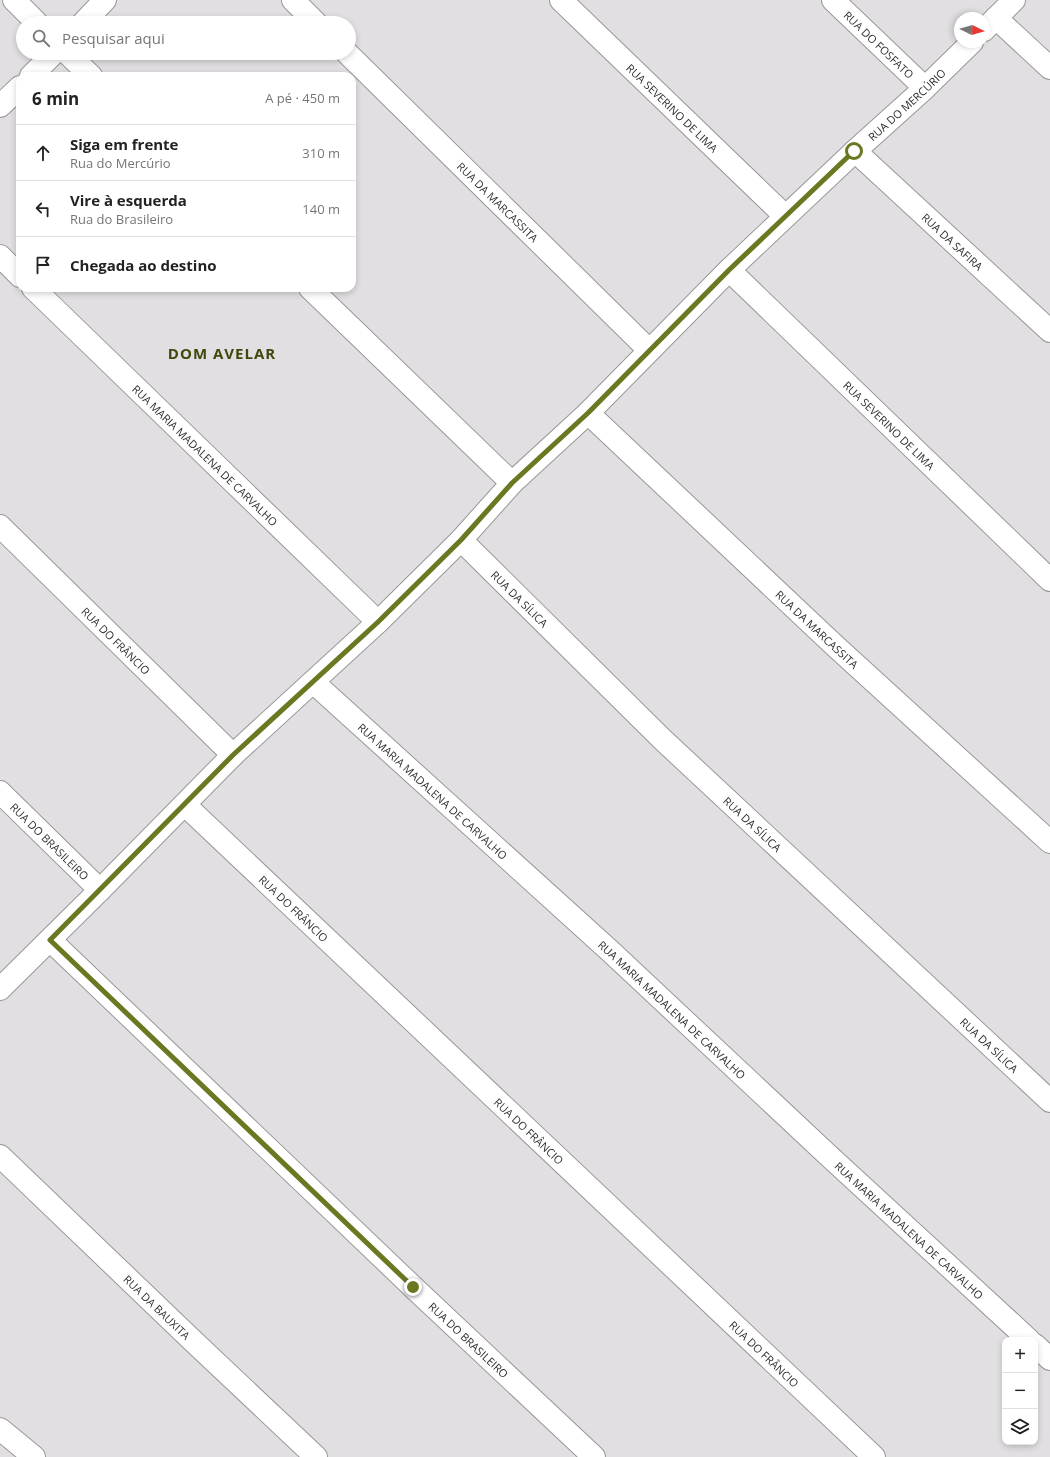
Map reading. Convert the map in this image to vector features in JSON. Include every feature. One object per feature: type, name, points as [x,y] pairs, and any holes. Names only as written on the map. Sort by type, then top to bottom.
[{"type":"street","points":[[14,0],[30,16]]},
{"type":"street","points":[[90,16],[105,0]]},
{"type":"street","points":[[292,0],[309,16]]},
{"type":"street","name":"RUA SEVERINO DE LIMA","points":[[561,0],[785,216]]},
{"type":"street","name":"RUA DO FOSFATO","points":[[833,0],[925,88]]},
{"type":"street","points":[[1014,0],[990,24],[1050,68]]},
{"type":"street","name":"RUA DO MERCÚRIO","points":[[0,989],[233,755],[378,622],[461,540],[512,483],[588,413],[729,270],[854,151],[925,88],[966,48]]},
{"type":"street","points":[[35,72],[47,60]]},
{"type":"street","points":[[74,60],[87,72]]},
{"type":"street","name":"RUA DA MARCASSITA","points":[[353,60],[649,350]]},
{"type":"street","points":[[0,106],[16,91]]},
{"type":"street","name":"RUA DA SAFIRA","points":[[854,151],[1050,331]]},
{"type":"street","points":[[0,256],[16,272]]},
{"type":"street","name":"RUA SEVERINO DE LIMA","points":[[729,270],[1050,580]]},
{"type":"street","name":"RUA MARIA MADALENA DE CARVALHO","points":[[37,292],[378,622]]},
{"type":"street","points":[[314,292],[512,483]]},
{"type":"street","name":"RUA DA MARCASSITA","points":[[588,413],[833,644],[1050,842]]},
{"type":"street","name":"RUA DO FRÂNCIO","points":[[0,526],[233,755]]},
{"type":"street","name":"RUA DA SÍLICA","points":[[461,540],[662,739],[1050,1101]]},
{"type":"street","name":"RUA MARIA MADALENA DE CARVALHO","points":[[313,682],[609,950],[829,1156],[1026,1337]]},
{"type":"street","name":"RUA DO BRASILEIRO","points":[[0,792],[100,890]]},
{"type":"street","name":"RUA DO FRÂNCIO","points":[[184,805],[874,1457]]},
{"type":"street","name":"RUA DO BRASILEIRO","points":[[50,940],[413,1287],[594,1457]]},
{"type":"street","name":"RUA DA BAUXITA","points":[[0,1156],[192,1341],[316,1457]]},
{"type":"street","points":[[1038,1348],[1050,1359]]},
{"type":"street","points":[[0,1429],[34,1457]]},
{"type":"district","name":"DOM AVELAR","points":[[222,353]]},
{"type":"route","points":[[413,1287],[50,940],[233,755],[378,622],[461,540],[512,483],[588,413],[729,270],[854,151]]}]
